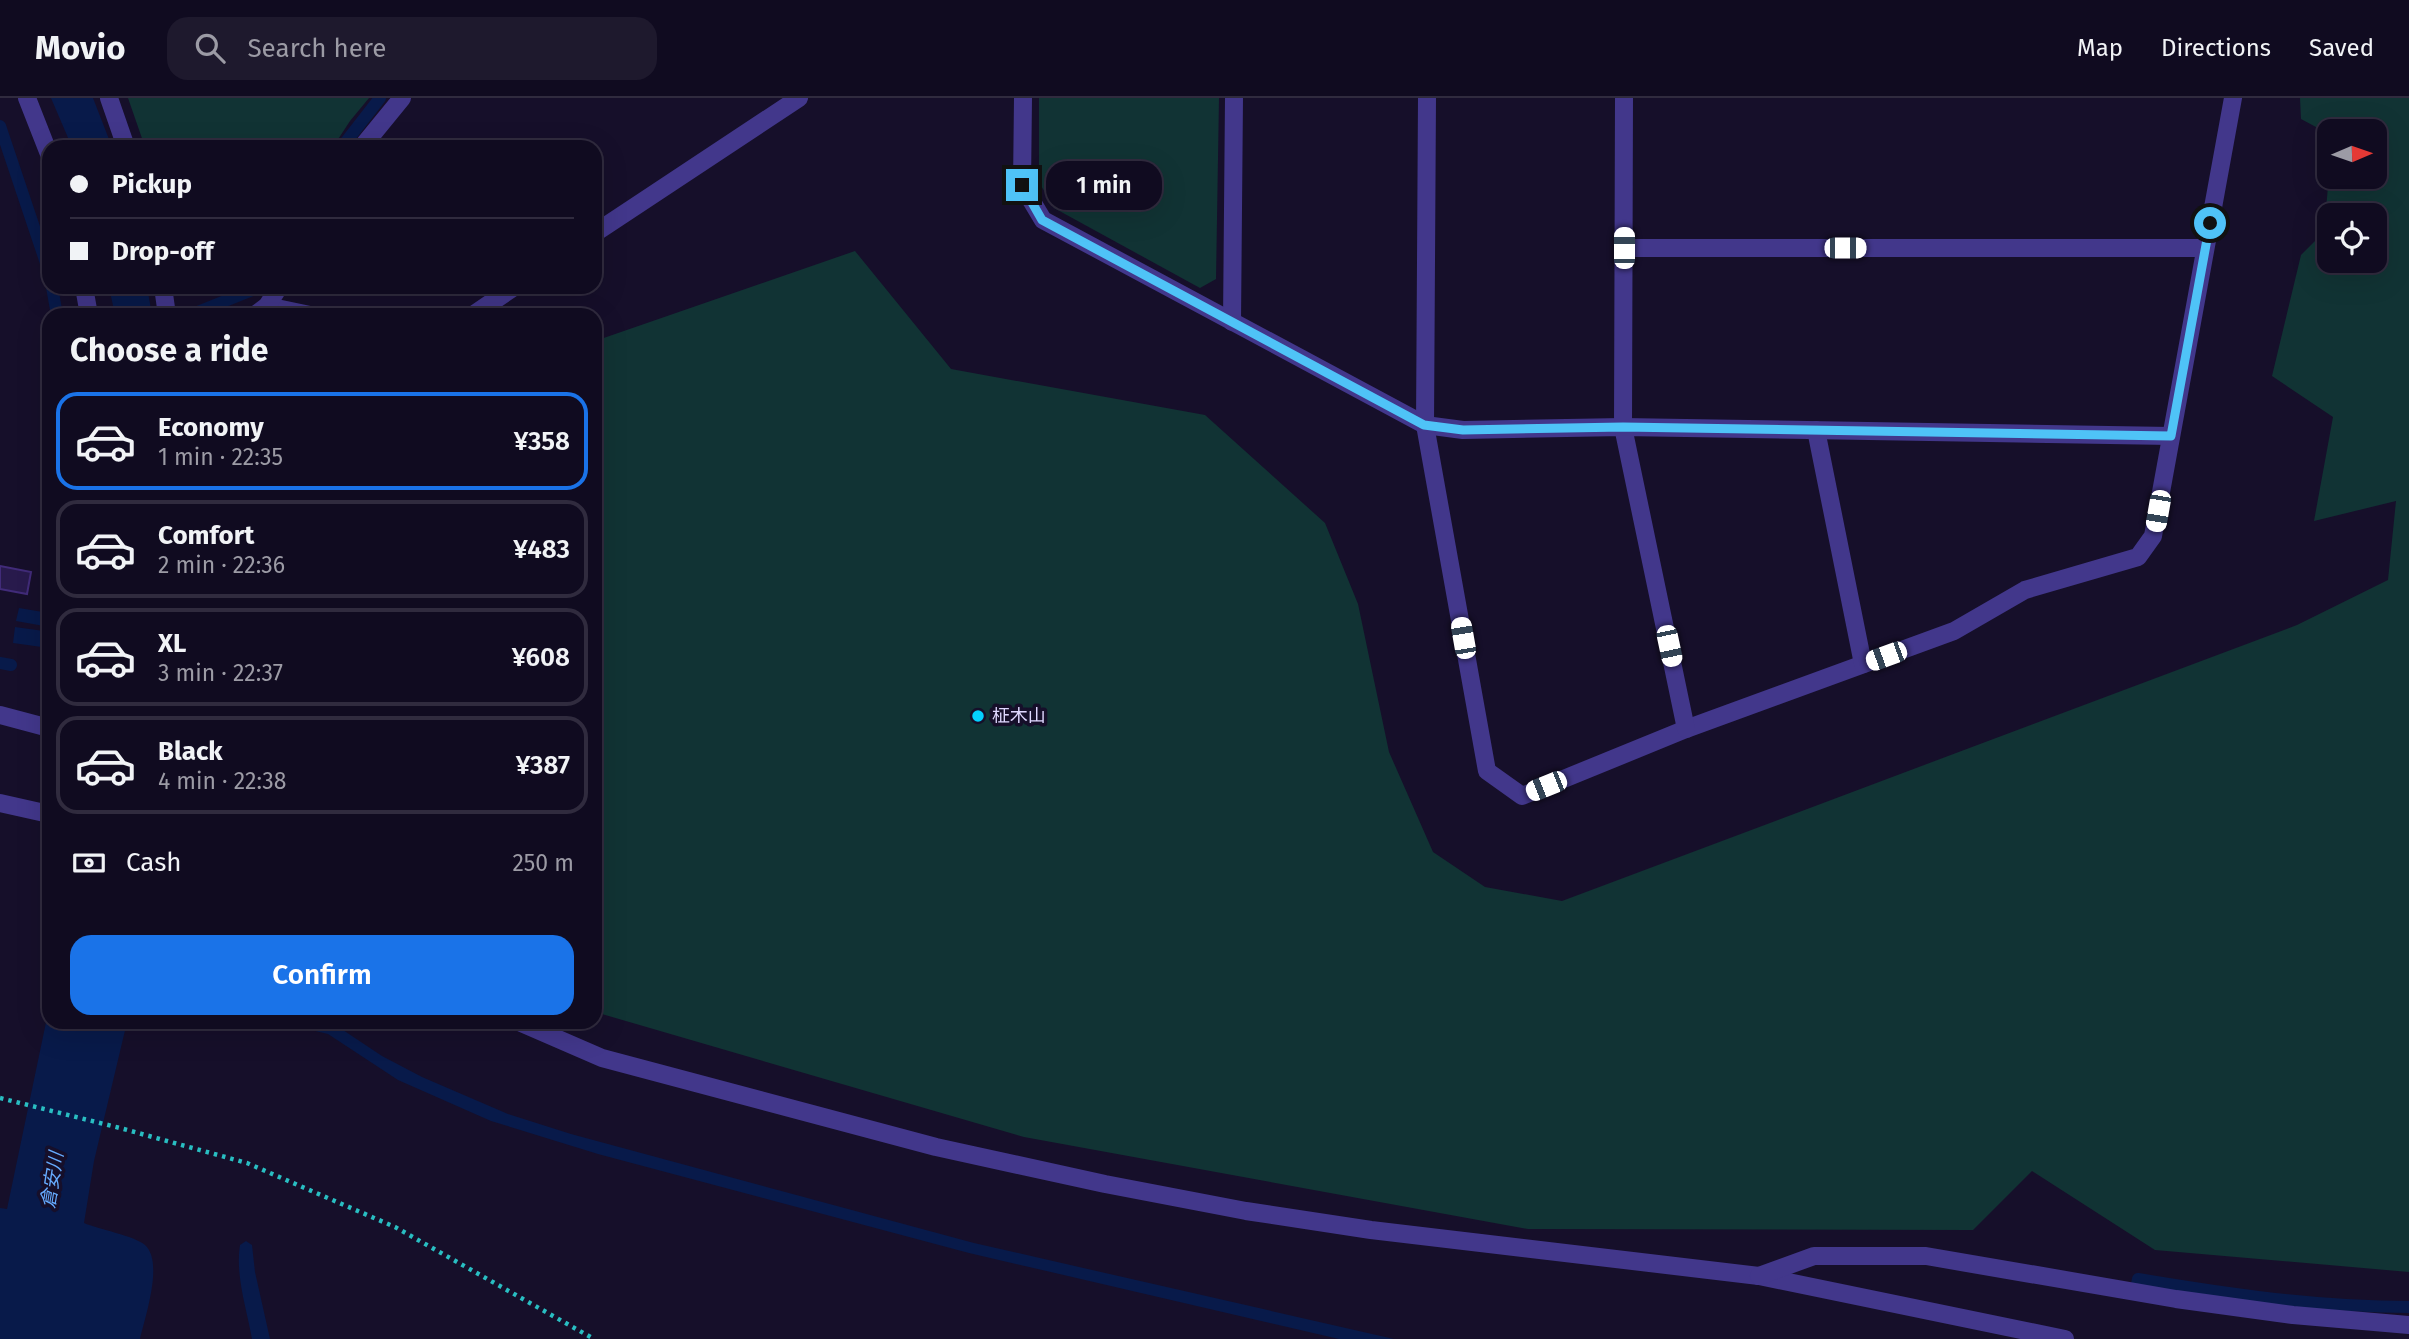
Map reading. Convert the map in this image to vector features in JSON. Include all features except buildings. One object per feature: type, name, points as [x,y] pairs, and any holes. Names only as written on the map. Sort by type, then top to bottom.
[{"type":"street","points":[[27,98],[44,140]]},
{"type":"street","points":[[109,98],[124,140]]},
{"type":"street","points":[[368,140],[402,98]]},
{"type":"street","points":[[602,228],[799,98]]},
{"type":"street","points":[[1023,98],[1022,185],[1042,220],[1424,425],[1463,430],[1623,427],[2171,436]]},
{"type":"street","points":[[1232,321],[1234,98]]},
{"type":"street","points":[[1427,98],[1424,425],[1487,771],[1522,796],[1686,729],[1954,631],[2025,590],[2137,557],[2153,536],[2233,98]]},
{"type":"street","points":[[1624,98],[1623,427],[1686,729]]},
{"type":"street","points":[[1624,248],[2205,248]]},
{"type":"street","points":[[483,308],[504,294]]},
{"type":"street","points":[[1816,430],[1864,664]]},
{"type":"street","points":[[0,715],[42,726]]},
{"type":"street","points":[[0,803],[42,812]]},
{"type":"street","points":[[536,1029],[615,1062],[936,1147],[1105,1184],[1247,1211],[1359,1228],[1759,1276],[2065,1339]]},
{"type":"street","points":[[1759,1276],[1814,1256],[1926,1256],[2176,1299],[2293,1315],[2409,1325]]},
{"type":"path","points":[[0,1098],[247,1163],[395,1227],[594,1339]]},
{"type":"green space","points":[[128,98],[369,98],[338,140],[143,140]]},
{"type":"green space","points":[[1039,98],[1219,98],[1216,279],[1200,288],[1054,208],[1039,182]]},
{"type":"green space","points":[[2300,98],[2409,98],[2409,1272],[2155,1250],[2032,1171],[1973,1230],[1528,1229],[1024,1137],[602,1014],[602,339],[855,251],[951,369],[1205,415],[1325,523],[1358,604],[1389,752],[1433,852],[1485,887],[1562,901],[2297,625],[2388,580],[2396,501],[2314,521],[2333,417],[2272,376],[2301,255],[2317,239],[2317,273],[2387,273],[2387,203],[2327,203],[2328,189],[2387,189],[2387,119],[2317,119],[2317,128],[2301,119]]},
{"type":"water","points":[[51,98],[93,98],[109,140],[69,140]]},
{"type":"water","points":[[110,294],[148,294],[151,308],[114,308]]},
{"type":"water","points":[[19,608],[42,612],[42,626],[16,621]]},
{"type":"water","points":[[15,627],[42,631],[42,647],[13,643]]},
{"type":"water","name":"倉安川","points":[[45,1029],[125,1029],[94,1161],[84,1223],[140,1242],[150,1253],[153,1264],[152,1290],[140,1339],[0,1339],[0,1208],[7,1209]]},
{"type":"water","points":[[307,1029],[342,1029],[382,1056],[422,1077],[508,1114],[571,1134],[974,1243],[1394,1339],[1339,1339],[969,1253],[598,1154],[491,1121],[398,1080],[328,1034]]},
{"type":"water","points":[[246,1241],[252,1245],[255,1272],[270,1339],[252,1339],[239,1268],[240,1245]]},
{"type":"waterway","points":[[347,140],[380,98]]},
{"type":"waterway","points":[[0,126],[42,251]]},
{"type":"waterway","points":[[53,294],[56,308]]},
{"type":"waterway","points":[[208,308],[242,294]]},
{"type":"waterway","points":[[0,663],[11,665]]},
{"type":"waterway","points":[[2137,1284],[2138,1279],[2273,1299],[2409,1307]]},
{"type":"place","name":"柾木山","points":[[978,716]]},
{"type":"route","points":[[1022,185],[1042,220],[1424,425],[1463,430],[1623,427],[2171,436],[2210,223]]}]
